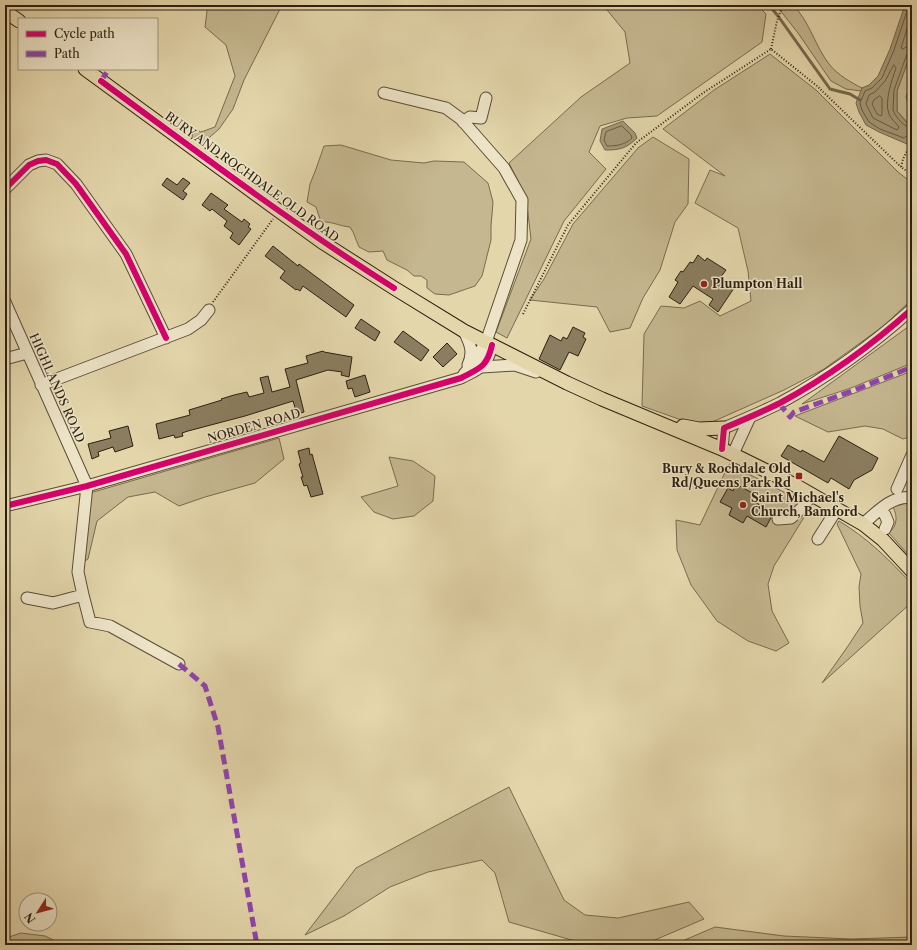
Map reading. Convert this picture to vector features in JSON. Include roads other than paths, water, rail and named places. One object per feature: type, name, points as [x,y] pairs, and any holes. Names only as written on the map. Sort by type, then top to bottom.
[{"type":"main road","points":[[5,11],[18,20]]},
{"type":"main road","name":"BURY AND ROCHDALE OLD ROAD","points":[[86,70],[278,211],[362,268],[464,331],[567,383],[728,451],[794,484],[863,524],[883,540],[912,571]]},
{"type":"main road","name":"BURY AND ROCHDALE OLD ROAD","points":[[628,410],[642,410],[699,430],[724,428]]},
{"type":"street","points":[[384,93],[446,108],[463,122],[504,168],[522,200],[521,240],[489,343],[489,356],[482,367]]},
{"type":"street","points":[[463,122],[470,117],[481,118],[486,98]]},
{"type":"street","points":[[5,189],[29,165],[38,160],[46,160],[57,164],[76,184],[126,254],[166,338]]},
{"type":"street","name":"HIGHLANDS ROAD","points":[[5,302],[87,486]]},
{"type":"street","points":[[41,385],[188,329],[201,320],[209,310]]},
{"type":"street","points":[[728,451],[724,428],[779,403],[826,376],[888,331],[912,310]]},
{"type":"street","points":[[461,378],[469,362],[471,353],[471,345],[464,331]]},
{"type":"street","points":[[461,378],[489,343]]},
{"type":"street","points":[[5,359],[27,353]]},
{"type":"street","points":[[482,367],[515,365],[567,383]]},
{"type":"street","name":"NORDEN ROAD","points":[[5,506],[87,486],[461,378],[482,367]]},
{"type":"street","points":[[728,451],[750,416]]},
{"type":"street","points":[[897,488],[912,455]]},
{"type":"street","points":[[87,486],[78,572],[90,622],[110,626],[179,664]]},
{"type":"street","points":[[778,519],[791,518],[803,507],[812,494]]},
{"type":"street","points":[[863,524],[887,504],[906,496],[912,498]]},
{"type":"street","points":[[818,539],[837,509]]},
{"type":"street","points":[[881,510],[888,522],[884,529]]},
{"type":"street","points":[[28,598],[53,602],[83,595]]},
{"type":"water","points":[[905,5],[912,5],[912,50],[897,91],[897,111],[907,123],[912,125],[912,134],[907,144],[866,125],[856,103],[862,88],[869,85],[878,76],[890,49]]},
{"type":"water","points":[[623,121],[635,133],[637,138],[629,145],[622,148],[605,150],[600,141],[602,129]]},
{"type":"waterway","points":[[769,5],[830,89],[850,94],[860,100]]},
{"type":"place","name":"Plumpton Hall","points":[[704,284]]},
{"type":"place","name":"Bury & Rochdale Old Rd/Queens Park Rd","points":[[799,476]]},
{"type":"place","name":"Saint Michael's Church, Bamford","points":[[743,505]]}]
